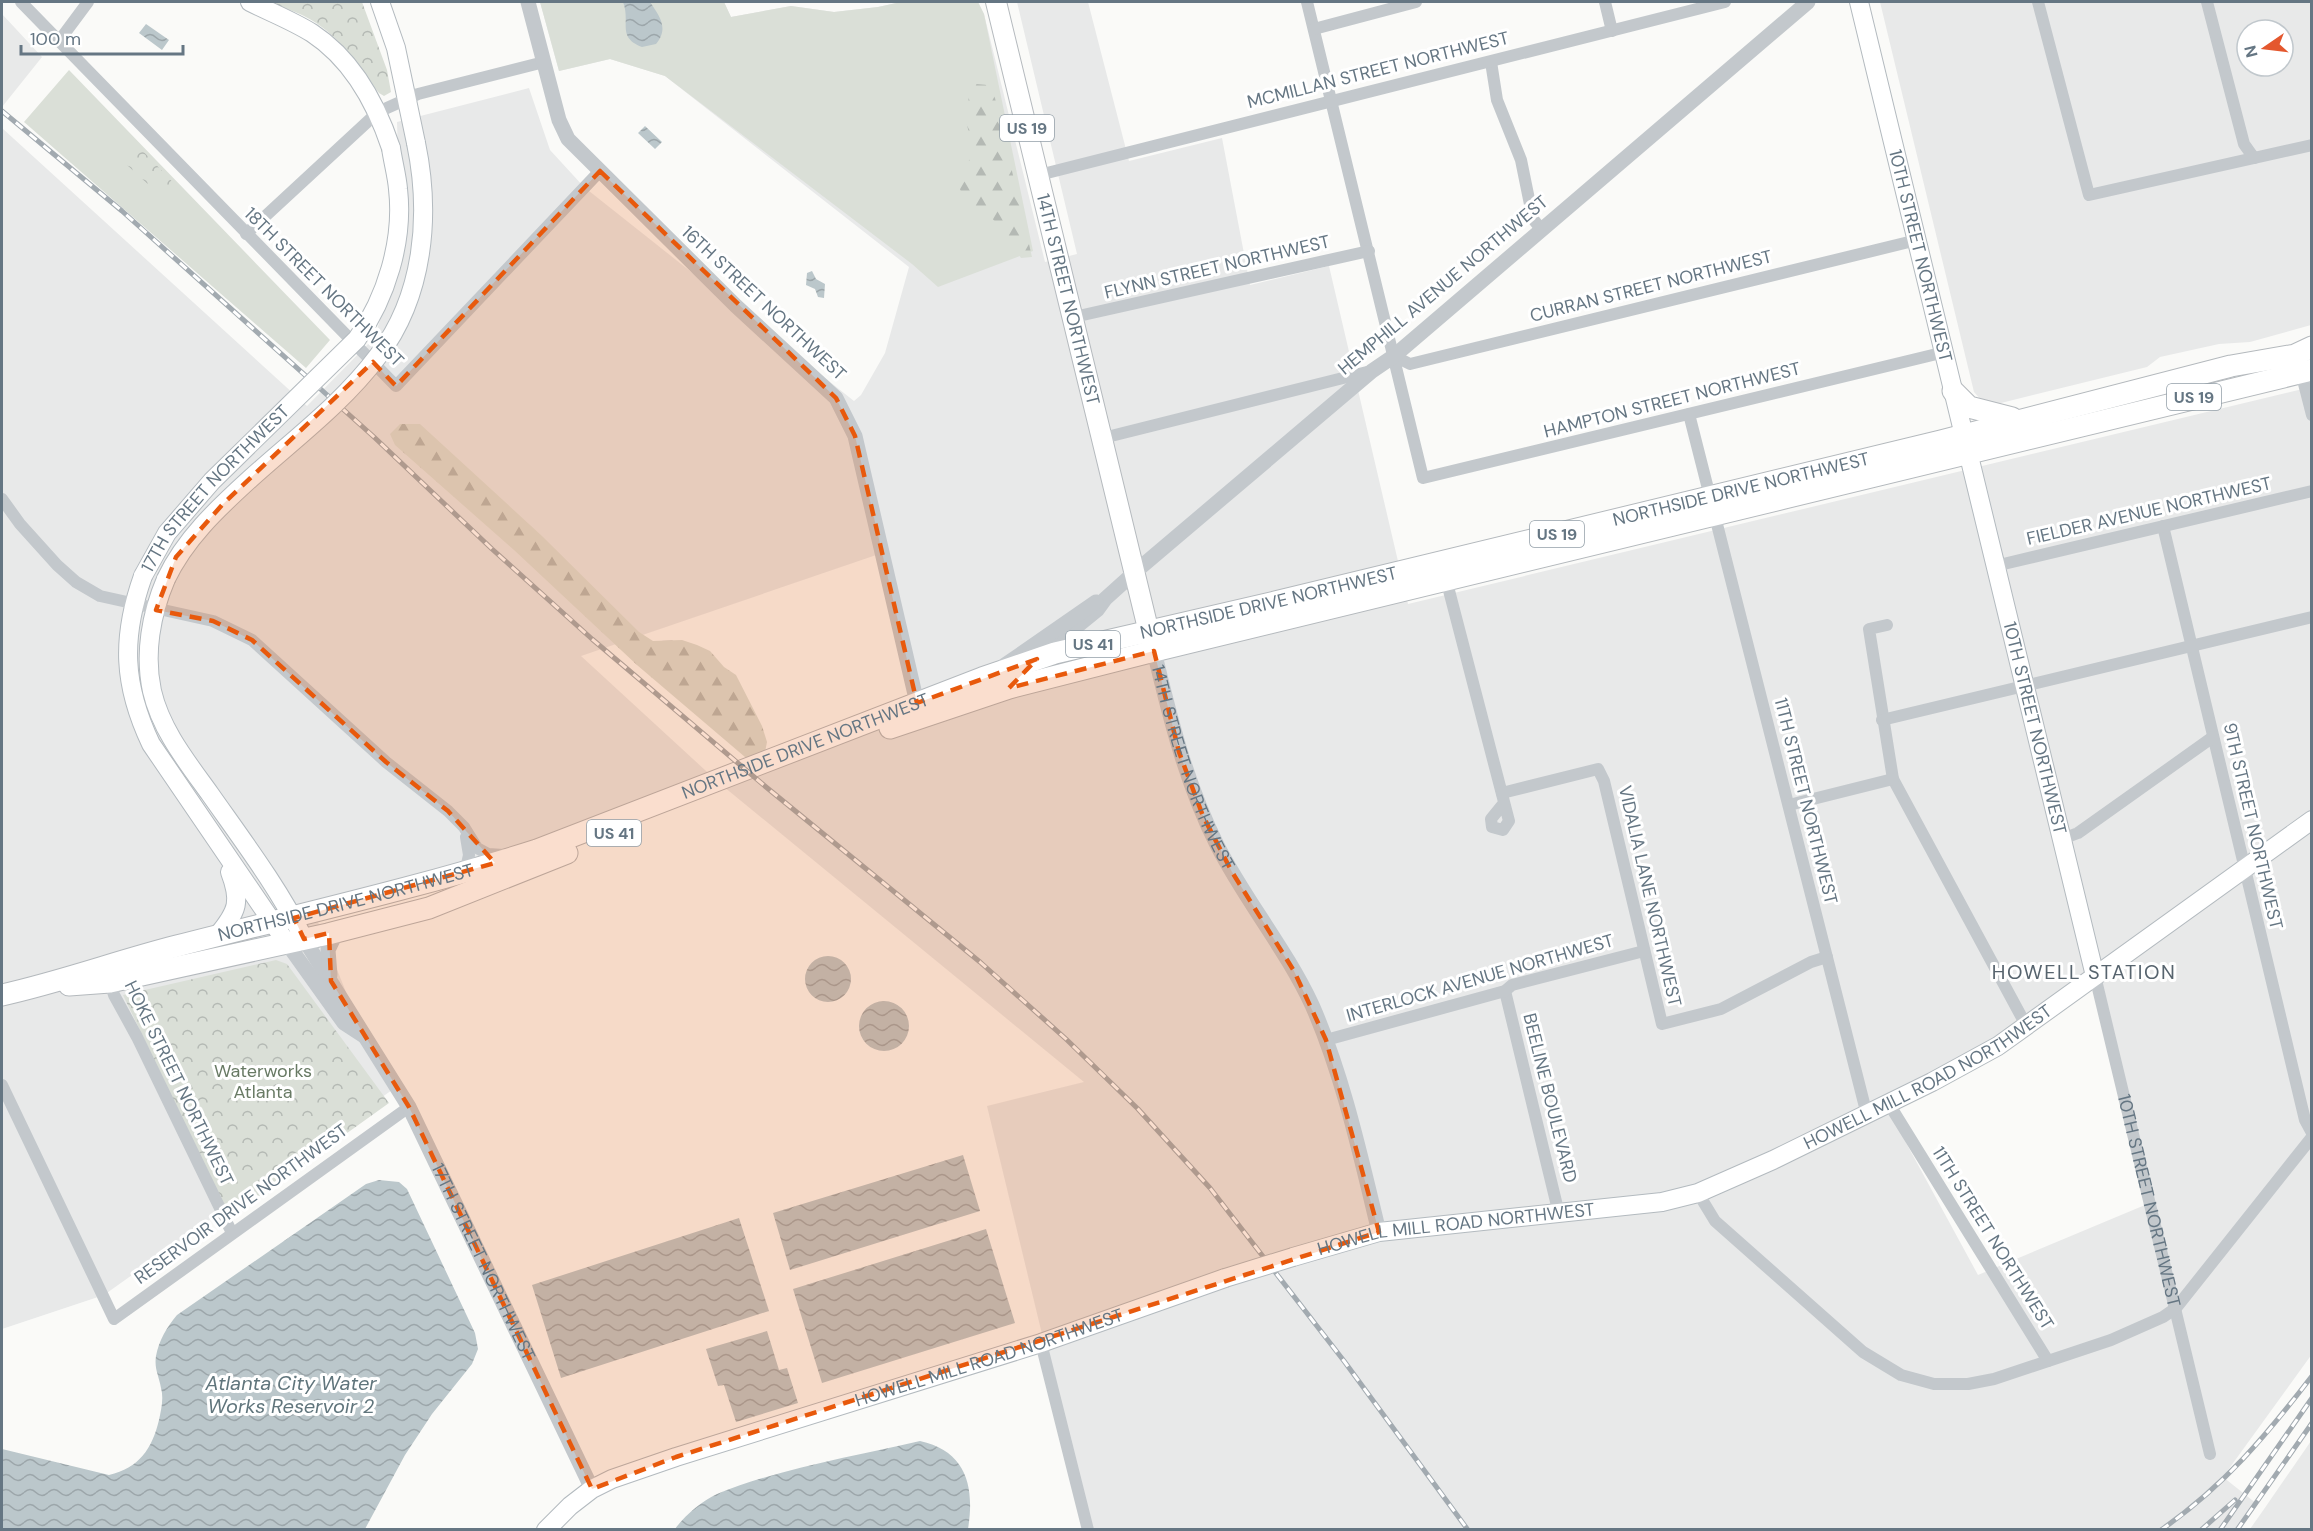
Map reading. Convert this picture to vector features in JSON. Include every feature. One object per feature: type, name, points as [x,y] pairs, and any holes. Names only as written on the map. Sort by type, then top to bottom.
[{"type":"highway","name":"NORTHSIDE DRIVE NORTHWEST","points":[[1966,443],[2019,419],[2231,366],[2306,360]]},
{"type":"highway","name":"NORTHSIDE DRIVE NORTHWEST","points":[[2,995],[38,987],[108,963],[294,918],[465,873],[651,808],[917,702],[1037,659],[1151,641],[1446,579],[1711,505],[2306,360]]},
{"type":"highway","points":[[1953,391],[1969,407],[1982,412],[2019,419]]},
{"type":"highway","name":"NORTHSIDE DRIVE NORTHWEST","points":[[38,987],[110,982],[429,908],[835,747],[1151,641],[1545,537],[1711,505]]},
{"type":"highway","points":[[1446,579],[1463,564],[1519,551],[1545,537]]},
{"type":"main road","name":"17TH STREET NORTHWEST","points":[[250,2],[312,33],[351,69],[378,111],[391,148],[399,190],[398,225],[389,273],[378,307],[357,339],[212,481],[167,533],[143,576],[132,604],[127,647],[128,671],[139,719],[154,748],[273,923],[295,940]]},
{"type":"main road","name":"17TH STREET NORTHWEST","points":[[295,940],[294,918],[280,893],[181,753],[160,716],[148,667],[150,635],[166,579],[176,557],[222,505],[352,386],[391,337],[410,296],[423,229],[423,190],[416,143],[396,48],[380,2]]},
{"type":"main road","name":"14TH STREET NORTHWEST","points":[[996,2],[1151,641]]},
{"type":"main road","name":"10TH STREET NORTHWEST","points":[[1859,2],[2094,976]]},
{"type":"main road","name":"HOWELL MILL ROAD NORTHWEST","points":[[546,1530],[570,1506],[592,1489],[676,1457],[1041,1343],[1225,1278],[1293,1257],[1379,1232],[1653,1203],[1698,1193],[1867,1115],[1969,1063],[2028,1027],[2094,976],[2312,820]]},
{"type":"main road","points":[[218,842],[237,891],[238,902],[230,921],[218,935]]},
{"type":"street","name":"18TH STREET NORTHWEST","points":[[21,2],[396,386],[600,171]]},
{"type":"street","points":[[59,41],[88,2]]},
{"type":"street","name":"16TH STREET NORTHWEST","points":[[528,2],[559,120],[568,139],[736,306],[836,398],[855,436],[917,702]]},
{"type":"street","points":[[1307,2],[1394,356]]},
{"type":"street","points":[[1314,29],[1416,2]]},
{"type":"street","points":[[1605,2],[1612,31]]},
{"type":"street","name":"MCMILLAN STREET NORTHWEST","points":[[1039,175],[1725,2]]},
{"type":"street","name":"HEMPHILL AVENUE NORTHWEST","points":[[1010,688],[1037,659],[1097,610],[1105,599],[1135,572],[1372,371],[1394,356],[1808,2]]},
{"type":"street","points":[[2038,2],[2089,195],[2312,146]]},
{"type":"street","points":[[2207,2],[2244,144],[2254,158]]},
{"type":"street","points":[[246,234],[378,111],[407,99],[544,62]]},
{"type":"street","points":[[1491,62],[1497,100],[1521,160],[1533,219],[1541,229]]},
{"type":"street","name":"CURRAN STREET NORTHWEST","points":[[1394,356],[1410,364],[1917,240]]},
{"type":"street","name":"FLYNN STREET NORTHWEST","points":[[1074,317],[1369,251]]},
{"type":"street","name":"HAMPTON STREET NORTHWEST","points":[[1394,356],[1423,478],[1945,352]]},
{"type":"street","points":[[2306,360],[2312,415]]},
{"type":"street","points":[[1103,438],[1372,371]]},
{"type":"street","name":"11TH STREET NORTHWEST","points":[[1689,414],[1867,1115]]},
{"type":"street","name":"FIELDER AVENUE NORTHWEST","points":[[1995,566],[2312,491]]},
{"type":"street","points":[[2,499],[20,524],[76,582],[100,596],[213,621],[252,640],[386,762],[464,827],[481,852],[494,855],[520,855]]},
{"type":"street","name":"9TH STREET NORTHWEST","points":[[2163,526],[2305,1120],[2312,1135]]},
{"type":"street","name":"VIDALIA LANE NORTHWEST","points":[[1446,579],[1503,798],[1598,769],[1605,781],[1662,1024],[1721,1009],[1811,962],[1827,957]]},
{"type":"street","name":"HEMPHILL AVENUE NORTHWEST","points":[[991,675],[1090,604],[1105,599]]},
{"type":"street","points":[[1882,720],[2312,617]]},
{"type":"street","points":[[1887,625],[1869,629],[1893,779],[2028,1027]]},
{"type":"street","name":"14TH STREET NORTHWEST","points":[[1151,641],[1179,752],[1203,816],[1232,872],[1294,971],[1326,1040],[1379,1232]]},
{"type":"street","points":[[2062,839],[2078,833],[2213,737]]},
{"type":"street","points":[[1789,805],[1893,779]]},
{"type":"street","points":[[464,827],[469,855],[465,873]]},
{"type":"street","points":[[331,981],[328,950],[337,931]]},
{"type":"street","name":"17TH STREET NORTHWEST","points":[[295,940],[331,981],[409,1107],[592,1489]]},
{"type":"street","name":"17TH STREET NORTHWEST","points":[[295,940],[344,1023],[368,1039]]},
{"type":"street","name":"INTERLOCK AVENUE NORTHWEST","points":[[1326,1040],[1504,991],[1512,985],[1644,951]]},
{"type":"street","name":"10TH STREET NORTHWEST","points":[[2094,976],[2210,1454]]},
{"type":"street","name":"HOKE STREET NORTHWEST","points":[[110,982],[114,995],[137,1037],[232,1233]]},
{"type":"street","name":"BEELINE BOULEVARD","points":[[1504,991],[1559,1214]]},
{"type":"street","name":"RESERVOIR DRIVE NORTHWEST","points":[[2,1085],[114,1319],[409,1107]]},
{"type":"street","name":"11TH STREET NORTHWEST","points":[[1889,1104],[2048,1361]]},
{"type":"street","points":[[1698,1193],[1715,1221],[1863,1352],[1901,1375],[1934,1384],[1968,1384],[1994,1379],[2132,1332],[2176,1308],[2312,1135]]},
{"type":"street","points":[[1041,1343],[1088,1530]]},
{"type":"highlighted area","points":[[600,171],[836,398],[855,436],[917,703],[1037,659],[1009,688],[1154,651],[1179,752],[1203,816],[1232,872],[1294,971],[1326,1040],[1379,1232],[676,1457],[592,1489],[409,1107],[331,981],[329,933],[304,939],[294,918],[495,863],[448,811],[386,762],[252,640],[213,621],[156,610],[159,595],[176,557],[222,505],[373,362],[396,386]]},
{"type":"shaded area","points":[[540,2],[724,2],[731,17],[791,6],[834,12],[901,2],[978,2],[984,14],[1045,262],[1077,254],[1017,2],[1088,2],[1129,161],[1222,138],[1250,285],[1329,266],[1408,604],[2311,387],[2312,1354],[2223,1477],[2257,1504],[2239,1530],[1089,1529],[987,1106],[1084,1082],[718,782],[557,844],[312,907],[354,1012],[392,1090],[104,1295],[2,1329],[2,128],[307,406],[374,338],[396,273],[399,190],[397,122],[529,88],[550,150],[584,187],[854,401],[861,395],[885,353],[909,267],[665,76],[610,59],[559,71]],"holes":[[[885,552],[916,705],[718,782],[581,656]],[[2091,976],[2145,1205],[1978,1275],[1886,1106]]]},
{"type":"shaded area","points":[[1880,2],[2311,2],[2311,325],[2250,342],[2219,344],[2160,357],[2147,367],[1997,404],[1982,401],[1974,392]]},
{"type":"shaded area","points":[[2,14],[42,57],[2,107]]},
{"type":"shaded area","points":[[2311,1441],[2311,1529],[2250,1529],[2262,1512]]},
{"type":"green space","points":[[269,2],[362,2],[387,70],[391,92],[384,96],[379,93],[346,50],[327,31],[300,14]]},
{"type":"green space","points":[[540,2],[724,2],[731,17],[791,6],[834,12],[901,2],[978,2],[984,14],[1033,251],[938,287],[912,264],[665,76],[610,59],[559,71]]},
{"type":"green space","points":[[69,70],[330,340],[306,368],[24,122]]},
{"type":"green space","points":[[976,84],[988,85],[995,98],[1032,257],[1021,258],[991,217],[965,201],[957,182],[972,155],[966,121],[969,95]]},
{"type":"green space","points":[[142,150],[181,191],[173,199],[150,186],[127,165]]},
{"type":"green space","points":[[400,424],[420,424],[542,536],[639,632],[653,641],[682,640],[710,651],[724,667],[736,675],[762,726],[767,742],[765,752],[755,759],[745,757],[637,665],[514,550],[395,445],[390,434]]},
{"type":"green space","name":"Waterworks Atlanta","points":[[276,960],[287,964],[389,1103],[230,1217],[123,995]]},
{"type":"water","points":[[623,2],[650,2],[662,23],[662,33],[656,44],[642,47],[629,39]]},
{"type":"water","points":[[146,24],[169,40],[162,50],[139,33]]},
{"type":"water","points":[[645,126],[662,142],[655,149],[638,133]]},
{"type":"water","points":[[812,271],[816,279],[825,284],[824,298],[818,297],[815,289],[806,285],[807,273]]},
{"type":"water","points":[[828,956],[837,957],[844,963],[850,970],[850,988],[844,995],[837,1001],[828,1002],[819,1001],[812,995],[806,988],[805,979],[806,970],[812,963],[819,957]]},
{"type":"water","points":[[884,1001],[902,1008],[909,1026],[902,1044],[884,1051],[866,1044],[859,1026],[866,1008]]},
{"type":"water","points":[[963,1155],[980,1211],[790,1270],[773,1213]]},
{"type":"water","name":"Atlanta City Water Works Reservoir 2","points":[[379,1180],[399,1182],[407,1189],[475,1333],[478,1349],[472,1364],[432,1414],[405,1455],[365,1529],[2,1529],[2,1449],[109,1475],[128,1468],[143,1456],[156,1430],[162,1396],[156,1369],[156,1356],[164,1334],[177,1315],[366,1184]]},
{"type":"water","points":[[739,1218],[769,1311],[561,1378],[532,1285]]},
{"type":"water","points":[[986,1229],[1015,1323],[822,1383],[793,1289]]},
{"type":"water","points":[[767,1331],[779,1370],[787,1368],[798,1403],[736,1422],[724,1385],[718,1386],[706,1349]]},
{"type":"water","points":[[920,1441],[948,1453],[964,1473],[970,1499],[968,1529],[675,1529],[688,1514],[705,1501],[740,1485],[791,1470]]},
{"type":"railway","points":[[2,111],[122,211],[374,437],[492,549],[592,639],[766,787],[980,962],[1066,1039],[1138,1109],[1210,1188],[1344,1361],[1468,1530]]},
{"type":"railway","points":[[2161,1530],[2205,1496],[2243,1459],[2312,1376]]},
{"type":"railway","points":[[2220,1530],[2312,1398]]},
{"type":"railway","points":[[2237,1530],[2312,1423]]},
{"type":"railway","points":[[2201,1530],[2235,1500]]},
{"type":"district","name":"HOWELL STATION","points":[[2084,972]]}]
